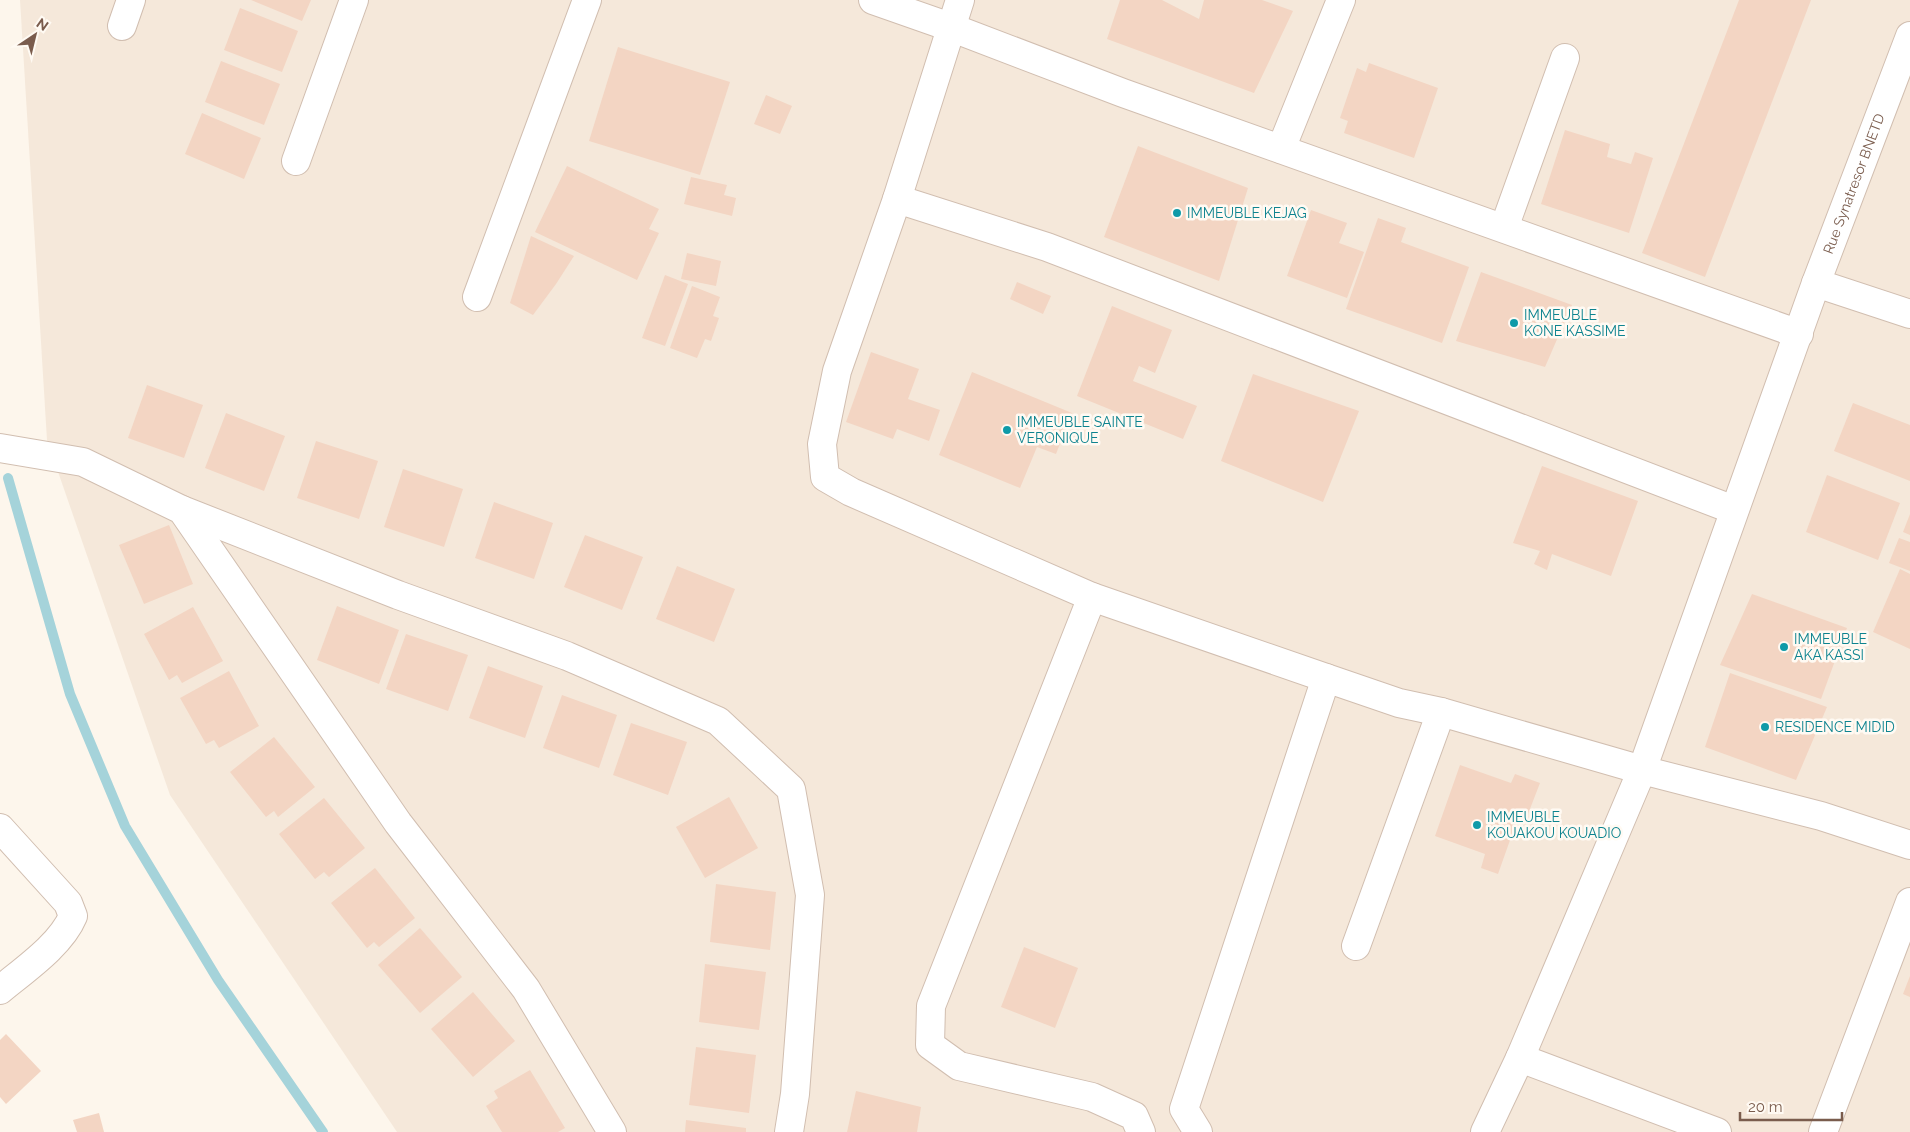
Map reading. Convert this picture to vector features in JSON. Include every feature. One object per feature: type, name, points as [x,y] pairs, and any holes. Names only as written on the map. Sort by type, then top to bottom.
[{"type":"street","points":[[122,26],[131,0]]},
{"type":"street","points":[[296,161],[354,0]]},
{"type":"street","points":[[477,298],[587,0]]},
{"type":"street","points":[[873,0],[950,27],[1123,93],[1799,334]]},
{"type":"street","points":[[960,0],[897,199],[837,371],[822,444],[825,477],[851,492],[1092,597],[1326,678],[1399,702],[1441,712],[1642,770],[1820,816],[1910,845]]},
{"type":"street","points":[[1281,149],[1341,0]]},
{"type":"street","name":"Rue Synatresor BNETD","points":[[1485,1132],[1520,1058],[1642,770],[1816,284],[1910,36]]},
{"type":"street","points":[[1504,228],[1565,58]]},
{"type":"street","points":[[897,199],[1047,247],[1734,510]]},
{"type":"street","points":[[1816,284],[1910,314]]},
{"type":"street","points":[[0,448],[83,462],[182,510],[398,595],[567,656],[718,721],[791,789],[810,894],[795,1094],[789,1132]]},
{"type":"street","points":[[182,510],[398,824],[526,989],[612,1132]]},
{"type":"street","points":[[1092,597],[931,1006],[930,1045],[959,1066],[1092,1097],[1134,1116],[1141,1132]]},
{"type":"street","points":[[1198,1132],[1184,1109],[1326,678]]},
{"type":"street","points":[[1356,946],[1441,712]]},
{"type":"street","points":[[0,828],[68,903],[73,916],[69,926],[45,952],[0,990]]},
{"type":"street","points":[[1823,1132],[1910,902]]},
{"type":"street","points":[[1520,1058],[1717,1132]]},
{"type":"shaded area","points":[[20,0],[1910,0],[1910,1132],[397,1132],[170,795],[47,440]]},
{"type":"building","points":[[251,0],[311,0],[302,21]]},
{"type":"building","points":[[1120,0],[1162,0],[1199,19],[1204,0],[1262,0],[1293,11],[1254,93],[1107,39]]},
{"type":"building","points":[[1739,0],[1811,0],[1705,277],[1642,253]]},
{"type":"building","points":[[240,8],[298,31],[282,72],[224,50]]},
{"type":"building","points":[[618,47],[730,82],[700,175],[589,141]]},
{"type":"building","points":[[221,61],[280,84],[264,125],[205,102]]},
{"type":"building","points":[[1369,63],[1438,88],[1414,158],[1344,133],[1348,121],[1340,118],[1357,68],[1366,72]]},
{"type":"building","points":[[766,95],[792,106],[780,134],[754,124]]},
{"type":"building","points":[[202,113],[261,138],[244,179],[185,154]]},
{"type":"building","points":[[1565,130],[1610,144],[1607,157],[1631,164],[1635,152],[1653,158],[1629,233],[1541,204]]},
{"type":"building","name":"IMMEUBLE KEJAG","points":[[1138,146],[1248,188],[1219,281],[1104,237]]},
{"type":"building","points":[[567,166],[659,209],[649,229],[659,233],[637,280],[535,232]]},
{"type":"building","points":[[691,177],[727,185],[724,195],[736,198],[732,216],[684,204]]},
{"type":"building","points":[[1311,210],[1347,223],[1339,243],[1364,252],[1347,298],[1287,276]]},
{"type":"building","points":[[1378,218],[1406,228],[1401,242],[1469,267],[1442,343],[1346,309]]},
{"type":"building","points":[[531,236],[574,256],[533,315],[510,303]]},
{"type":"building","points":[[687,253],[721,261],[716,286],[681,279]]},
{"type":"building","name":"IMMEUBLE KONE KASSIME","points":[[1481,272],[1572,305],[1545,367],[1456,341]]},
{"type":"building","points":[[665,275],[688,284],[665,346],[642,338]]},
{"type":"building","points":[[1017,282],[1051,296],[1043,314],[1010,299]]},
{"type":"building","points":[[692,286],[720,297],[713,316],[719,318],[711,341],[705,339],[697,358],[670,348]]},
{"type":"building","points":[[1112,306],[1172,330],[1155,373],[1139,366],[1133,381],[1197,406],[1183,439],[1077,396]]},
{"type":"building","points":[[871,352],[919,369],[908,399],[940,410],[929,441],[897,429],[893,439],[846,422]]},
{"type":"building","name":"IMMEUBLE SAINTE VERONIQUE","points":[[972,372],[1072,413],[1056,454],[1037,447],[1020,488],[939,455]]},
{"type":"building","points":[[1253,374],[1359,411],[1323,502],[1221,461]]},
{"type":"building","points":[[147,385],[203,405],[184,458],[128,438]]},
{"type":"building","points":[[1853,403],[1910,425],[1910,481],[1834,451]]},
{"type":"building","points":[[226,413],[285,436],[264,491],[205,468]]},
{"type":"building","points":[[316,441],[378,461],[359,519],[297,498]]},
{"type":"building","points":[[1542,466],[1638,501],[1611,576],[1552,554],[1547,570],[1534,564],[1540,551],[1513,543]]},
{"type":"building","points":[[403,469],[463,489],[444,547],[384,527]]},
{"type":"building","points":[[1827,475],[1900,503],[1878,560],[1806,532]]},
{"type":"building","points":[[494,502],[553,523],[534,579],[475,558]]},
{"type":"building","points":[[1910,514],[1910,535],[1903,532]]},
{"type":"building","points":[[169,525],[193,584],[144,604],[119,545]]},
{"type":"building","points":[[585,535],[643,557],[622,610],[564,587]]},
{"type":"building","points":[[1899,538],[1910,542],[1910,571],[1889,563]]},
{"type":"building","points":[[677,566],[735,589],[714,642],[656,619]]},
{"type":"building","points":[[1900,569],[1910,574],[1910,649],[1873,632]]},
{"type":"building","name":"IMMEUBLE AKA KASSI","points":[[1752,594],[1847,628],[1821,699],[1720,665]]},
{"type":"building","points":[[337,606],[399,630],[379,684],[317,660]]},
{"type":"building","points":[[193,607],[223,661],[182,683],[177,675],[169,680],[144,634]]},
{"type":"building","points":[[406,634],[468,655],[448,711],[386,689]]},
{"type":"building","points":[[488,666],[543,686],[525,738],[469,718]]},
{"type":"building","points":[[229,671],[259,726],[219,748],[214,740],[206,744],[180,698]]},
{"type":"building","name":"RESIDENCE MIDID","points":[[1730,673],[1827,707],[1796,780],[1705,747]]},
{"type":"building","points":[[562,695],[617,715],[599,768],[543,748]]},
{"type":"building","points":[[631,723],[687,742],[668,795],[613,775]]},
{"type":"building","points":[[274,737],[315,787],[278,817],[274,811],[266,817],[230,772]]},
{"type":"building","name":"IMMEUBLE KOUAKOU KOUADIO","points":[[1460,765],[1511,783],[1515,774],[1540,783],[1528,814],[1520,812],[1498,874],[1481,868],[1485,854],[1435,836]]},
{"type":"building","points":[[729,797],[758,848],[705,878],[676,827]]},
{"type":"building","points":[[324,798],[365,848],[329,877],[324,872],[315,879],[279,834]]},
{"type":"building","points":[[375,868],[415,918],[379,947],[374,942],[367,948],[331,903]]},
{"type":"building","points":[[716,884],[776,892],[770,950],[710,942]]},
{"type":"building","points":[[420,928],[462,977],[420,1013],[378,965]]},
{"type":"building","points":[[1024,947],[1078,968],[1055,1028],[1001,1007]]},
{"type":"building","points":[[705,964],[766,972],[759,1030],[699,1022]]},
{"type":"building","points":[[1910,976],[1910,997],[1903,994]]},
{"type":"building","points":[[473,992],[515,1041],[473,1077],[431,1029]]},
{"type":"building","points":[[6,1034],[41,1071],[6,1104],[0,1097],[0,1040]]},
{"type":"building","points":[[696,1047],[756,1055],[749,1113],[689,1105]]},
{"type":"building","points":[[530,1070],[565,1128],[558,1132],[502,1132],[486,1106],[498,1098],[494,1091]]},
{"type":"building","points":[[856,1091],[921,1107],[917,1132],[847,1132]]},
{"type":"building","points":[[99,1113],[104,1132],[77,1132],[73,1120]]},
{"type":"building","points":[[686,1120],[746,1128],[746,1132],[685,1132]]},
{"type":"waterway","points":[[8,478],[70,694],[125,826],[218,980],[323,1132]]},
{"type":"place","name":"IMMEUBLE KEJAG","points":[[1177,213]]},
{"type":"place","name":"IMMEUBLE KONE KASSIME","points":[[1514,323]]},
{"type":"place","name":"IMMEUBLE SAINTE VERONIQUE","points":[[1007,430]]},
{"type":"place","name":"IMMEUBLE AKA KASSI","points":[[1784,647]]},
{"type":"place","name":"RESIDENCE MIDID","points":[[1765,727]]},
{"type":"place","name":"IMMEUBLE KOUAKOU KOUADIO","points":[[1477,825]]}]
